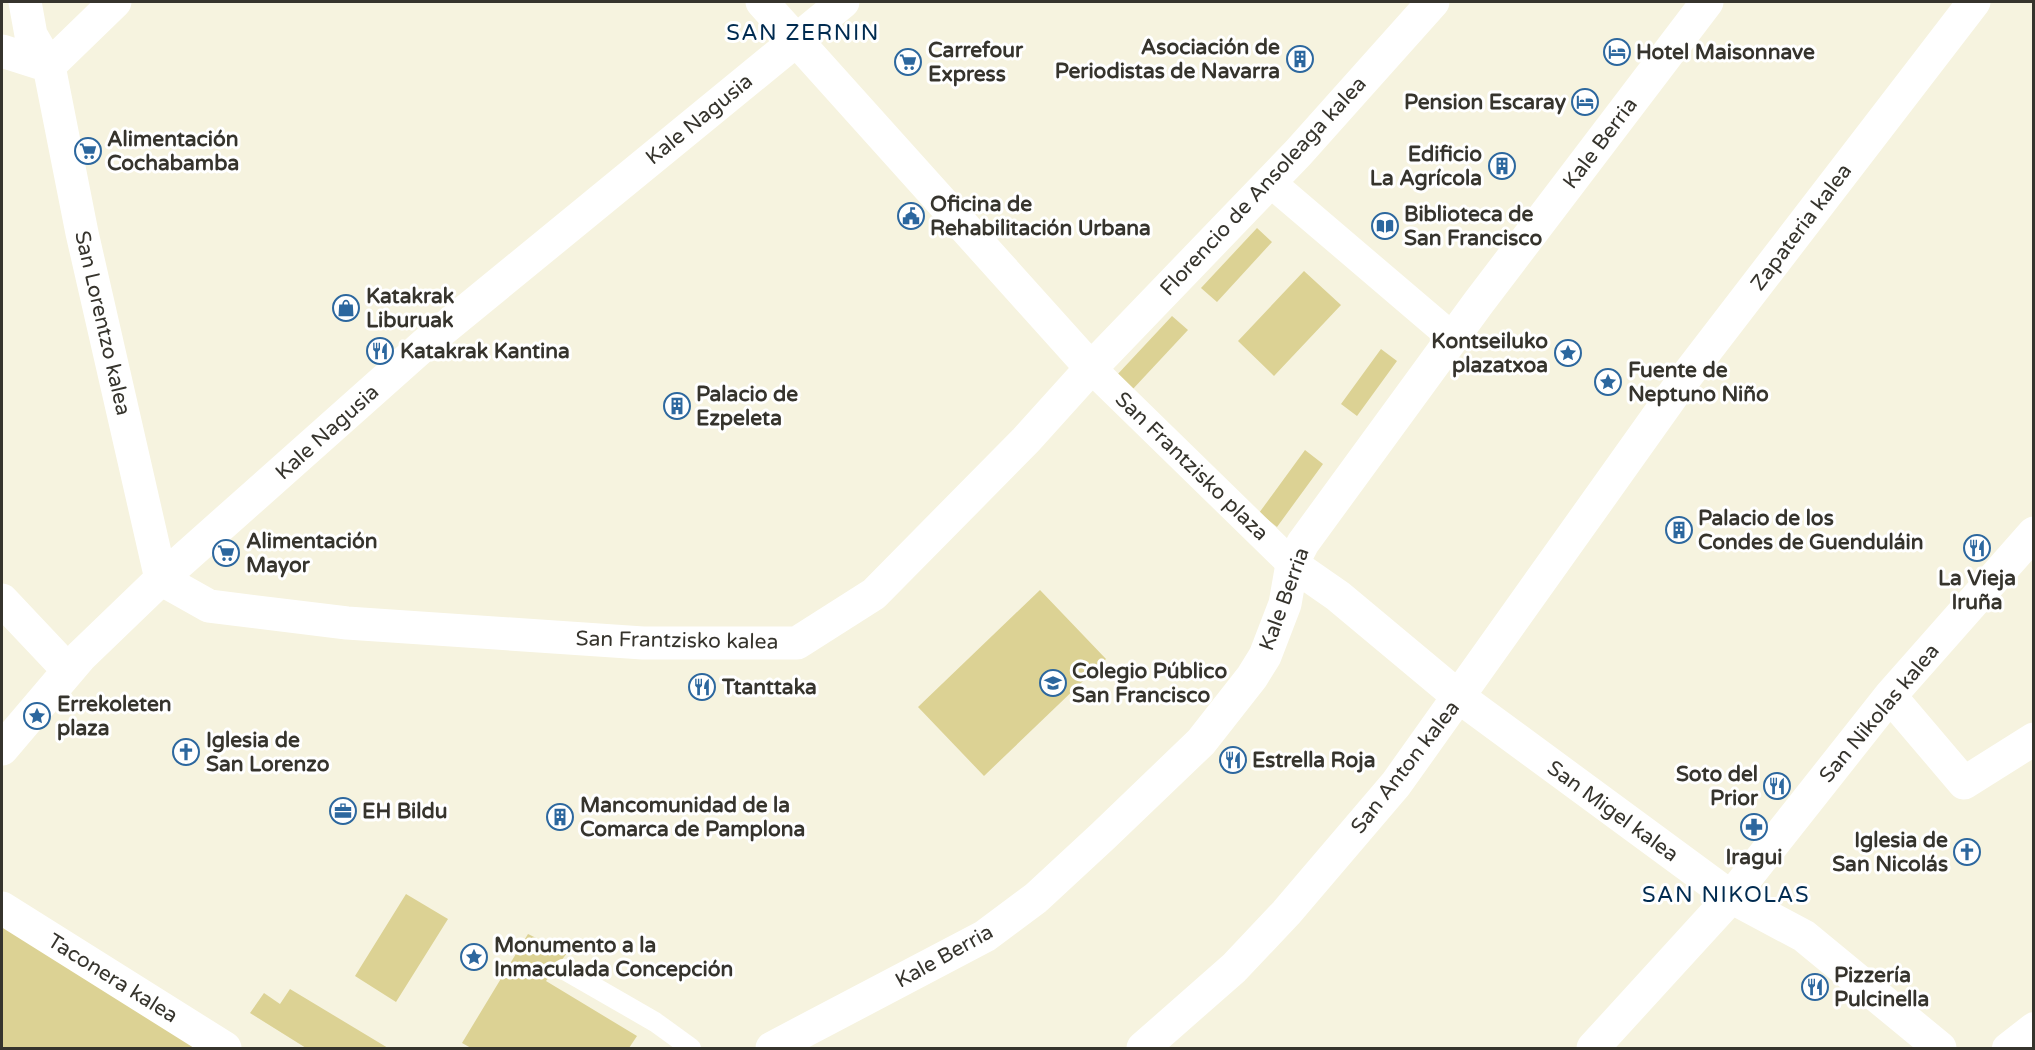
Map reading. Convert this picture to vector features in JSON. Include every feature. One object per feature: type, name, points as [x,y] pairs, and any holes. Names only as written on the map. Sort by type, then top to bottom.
[{"type":"street","name":"San Lorentzo kalea","points":[[26,2],[32,34],[49,66],[82,233],[161,579]]},
{"type":"street","points":[[2,51],[49,66],[115,2]]},
{"type":"street","points":[[762,2],[1091,368]]},
{"type":"street","name":"Kale Nagusia","points":[[2,749],[68,670],[161,579],[424,345],[843,2]]},
{"type":"street","name":"Kale Berria","points":[[772,1048],[985,936],[1036,898],[1201,742],[1252,677],[1264,656],[1285,604],[1292,564],[1323,515],[1453,338],[1707,2]]},
{"type":"street","name":"Zapateria kalea","points":[[1629,454],[1974,2]]},
{"type":"street","name":"Florencio de Ansoleaga kalea","points":[[1091,368],[1270,182],[1430,3]]},
{"type":"street","points":[[1270,182],[1453,338]]},
{"type":"street","name":"San Frantzisko plaza","points":[[1091,368],[1292,564]]},
{"type":"street","name":"San Frantzisko kalea","points":[[161,579],[209,606],[347,623],[643,643],[797,643],[874,594],[1026,440],[1091,368]]},
{"type":"street","name":"San Anton kalea","points":[[1143,1048],[1234,968],[1286,913],[1396,784],[1629,454]]},
{"type":"street","name":"San Nikolas kalea","points":[[1593,1048],[1731,897],[1895,690],[2034,533]]},
{"type":"street","name":"San Migel kalea","points":[[1292,564],[1330,590],[1459,697],[1731,897],[1804,936],[1940,1048]]},
{"type":"street","points":[[2,600],[68,670]]},
{"type":"street","points":[[1895,690],[1964,783],[2034,739]]},
{"type":"street","name":"Taconera kalea","points":[[2,909],[225,1048]]},
{"type":"street","points":[[2007,1048],[2034,1027]]},
{"type":"lane","points":[[563,969],[655,1022],[691,1048]]},
{"type":"shaded area","points":[[1257,228],[1272,242],[1217,302],[1201,288]]},
{"type":"shaded area","points":[[1304,271],[1341,305],[1274,376],[1238,341]]},
{"type":"shaded area","points":[[1172,316],[1188,330],[1132,390],[1116,376]]},
{"type":"shaded area","points":[[1381,349],[1397,361],[1357,416],[1341,404]]},
{"type":"shaded area","points":[[1305,450],[1323,464],[1277,527],[1259,513]]},
{"type":"shaded area","points":[[1040,590],[1106,659],[984,776],[918,707]]},
{"type":"shaded area","points":[[406,894],[448,919],[396,1002],[355,976]]},
{"type":"shaded area","points":[[2,922],[199,1048],[2,1048]]},
{"type":"shaded area","points":[[528,934],[567,953],[546,981],[637,1036],[629,1048],[471,1048],[462,1043]]},
{"type":"shaded area","points":[[290,989],[388,1048],[306,1048],[250,1013],[264,993],[280,1004]]},
{"type":"place","name":"Hotel Maisonnave","points":[[1617,52]]},
{"type":"place","name":"Asociación de Periodistas de Navarra","points":[[1300,59]]},
{"type":"place","name":"Carrefour Express","points":[[908,62]]},
{"type":"place","name":"Pension Escaray","points":[[1585,102]]},
{"type":"place","name":"Alimentación Cochabamba","points":[[88,151]]},
{"type":"place","name":"Edificio La Agrícola","points":[[1502,166]]},
{"type":"place","name":"Oficina de Rehabilitación Urbana","points":[[911,216]]},
{"type":"place","name":"Biblioteca de San Francisco","points":[[1385,226]]},
{"type":"place","name":"Katakrak Liburuak","points":[[346,308]]},
{"type":"place","name":"Katakrak Kantina","points":[[380,351]]},
{"type":"place","name":"Kontseiluko plazatxoa","points":[[1568,353]]},
{"type":"place","name":"Fuente de Neptuno Niño","points":[[1608,382]]},
{"type":"place","name":"Palacio de Ezpeleta","points":[[677,406]]},
{"type":"place","name":"Palacio de los Condes de Guenduláin","points":[[1679,530]]},
{"type":"place","name":"La Vieja Iruña","points":[[1977,548]]},
{"type":"place","name":"Alimentación Mayor","points":[[226,553]]},
{"type":"place","name":"Colegio Público San Francisco","points":[[1053,683]]},
{"type":"place","name":"Ttanttaka","points":[[702,687]]},
{"type":"place","name":"Errekoleten plaza","points":[[37,716]]},
{"type":"place","name":"Iglesia de San Lorenzo","points":[[186,752]]},
{"type":"place","name":"Estrella Roja","points":[[1233,760]]},
{"type":"place","name":"Soto del Prior","points":[[1777,786]]},
{"type":"place","name":"EH Bildu","points":[[343,811]]},
{"type":"place","name":"Mancomunidad de la Comarca de Pamplona","points":[[560,817]]},
{"type":"place","name":"Iragui","points":[[1754,827]]},
{"type":"place","name":"Iglesia de San Nicolás","points":[[1967,852]]},
{"type":"place","name":"Monumento a la Inmaculada Concepción","points":[[474,957]]},
{"type":"place","name":"Pizzería Pulcinella","points":[[1815,987]]},
{"type":"district","name":"SAN ZERNIN","points":[[803,32]]},
{"type":"district","name":"SAN NIKOLAS","points":[[1726,894]]}]
